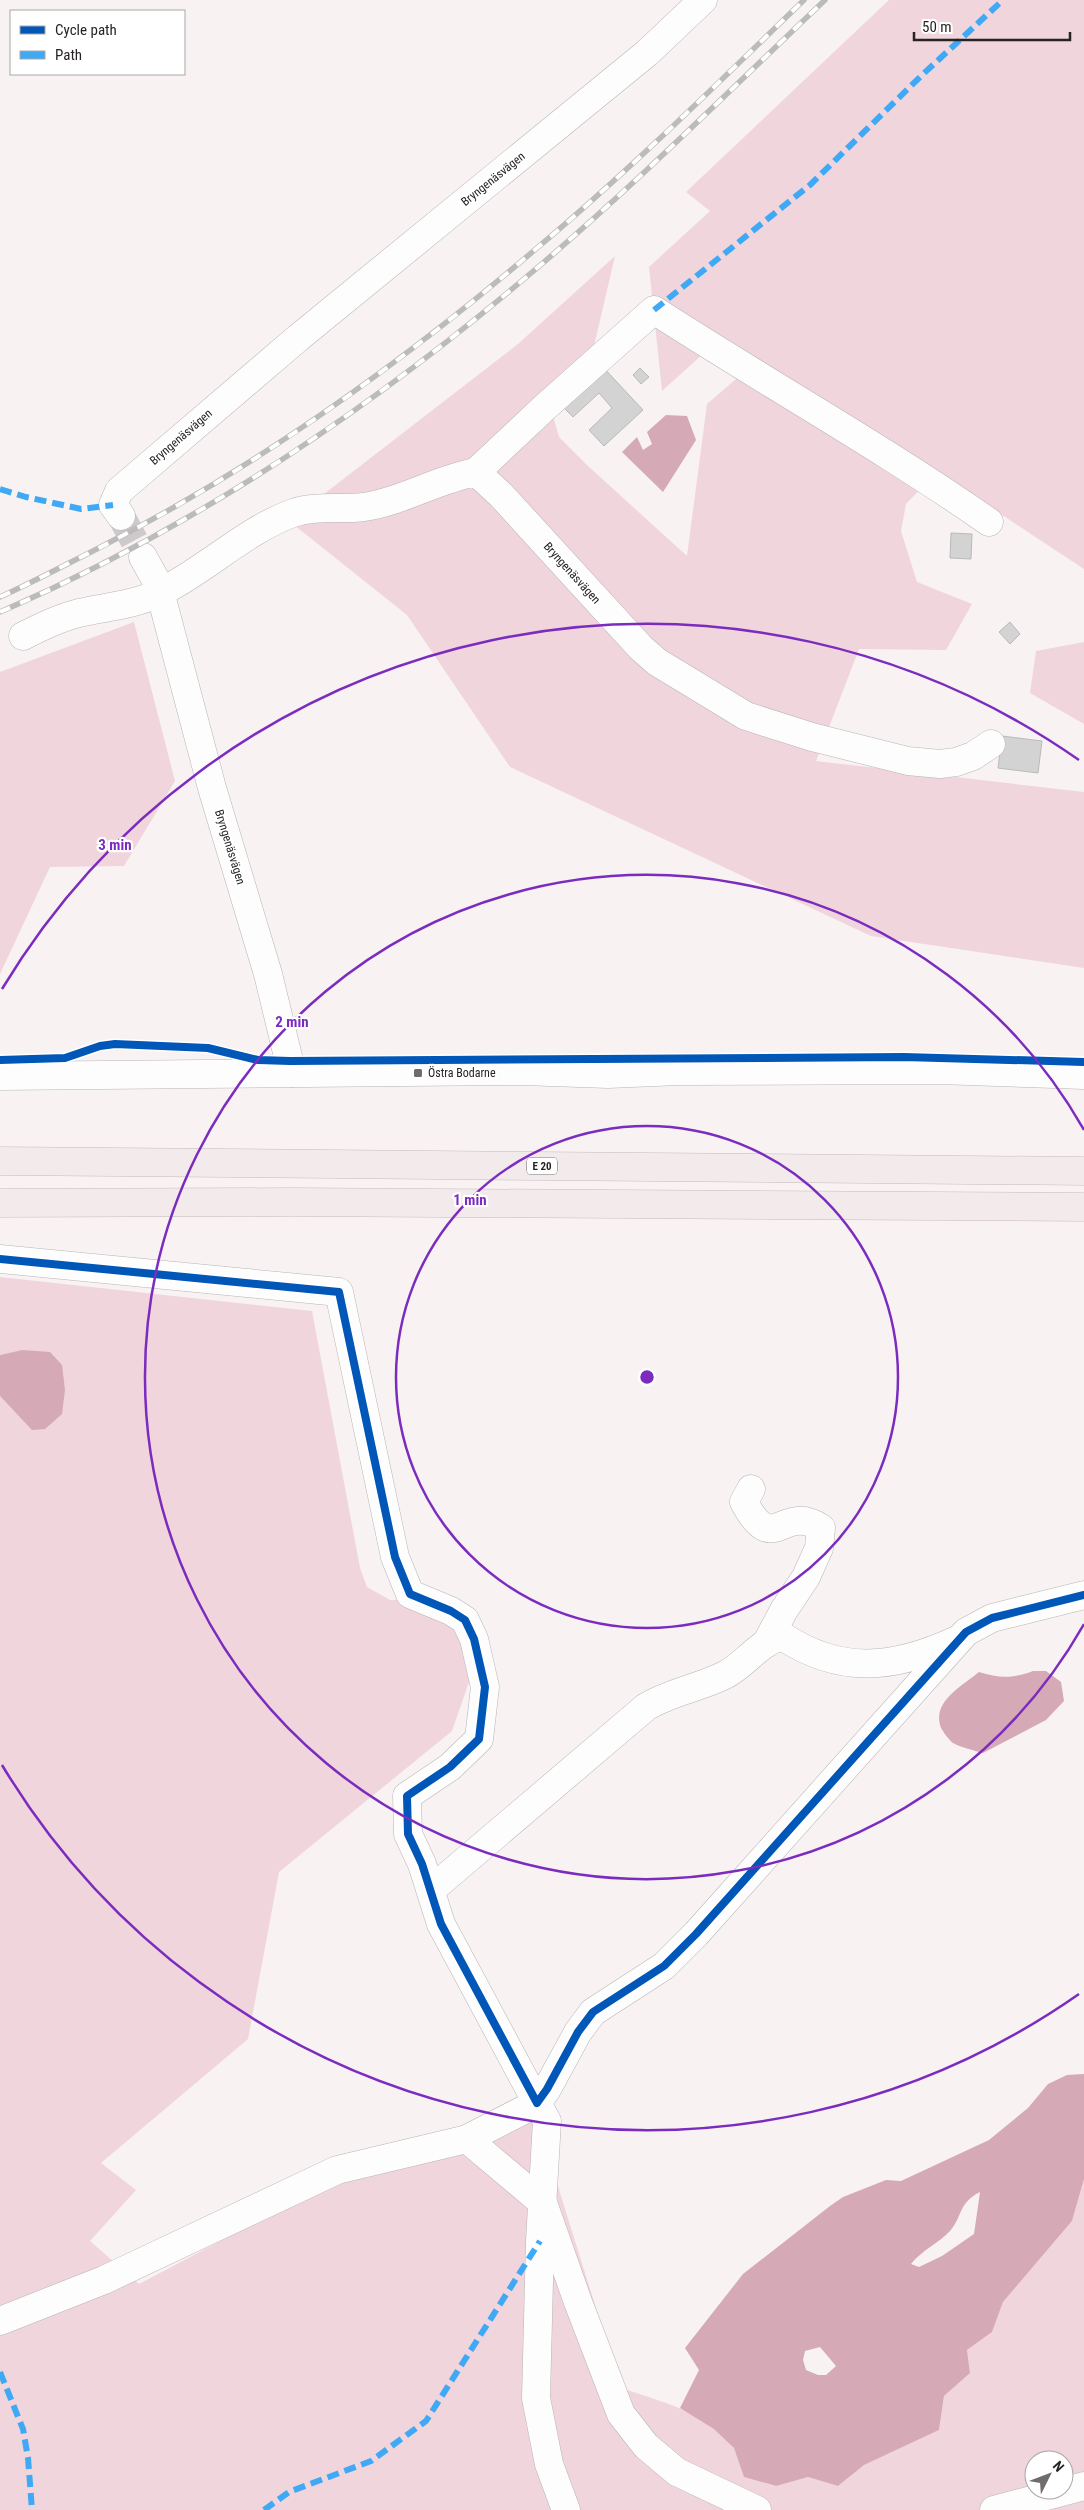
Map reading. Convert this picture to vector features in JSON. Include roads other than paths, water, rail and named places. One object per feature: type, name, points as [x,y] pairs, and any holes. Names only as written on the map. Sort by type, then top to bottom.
[{"type":"highway","name":"E 20","points":[[0,1161],[1084,1170]]},
{"type":"highway","points":[[0,1203],[301,1202],[1084,1207]]},
{"type":"street","name":"Bryngenäsvägen","points":[[121,516],[113,505],[119,491],[298,338],[647,53],[703,0]]},
{"type":"street","points":[[22,636],[48,623],[77,614],[142,600],[160,592],[250,535],[293,513],[314,508],[364,506],[392,500],[476,472],[544,408],[654,310],[738,364],[802,400],[918,472],[989,522]]},
{"type":"street","name":"Bryngenäsvägen","points":[[476,472],[501,495],[641,648],[657,662],[746,716],[812,737],[940,764],[956,762],[973,756],[991,744]]},
{"type":"street","name":"Bryngenäsvägen","points":[[143,557],[160,592],[212,788],[268,974],[292,1074]]},
{"type":"street","points":[[0,1076],[522,1071],[608,1074],[679,1071],[939,1070],[1084,1075]]},
{"type":"street","points":[[0,1259],[339,1292],[395,1557],[410,1594],[451,1611],[465,1620],[474,1638],[485,1687],[478,1739],[450,1767],[406,1796],[408,1834],[422,1864],[442,1924],[536,2103],[548,2121],[536,2398],[549,2464],[566,2510]]},
{"type":"street","points":[[431,1890],[646,1707],[663,1696],[705,1684],[727,1674],[768,1640],[784,1610],[806,1577],[819,1548],[821,1528],[809,1520],[793,1519],[778,1529],[764,1528],[752,1519],[744,1502],[751,1489]]},
{"type":"street","points":[[768,1640],[782,1636],[818,1656],[874,1665],[911,1657],[962,1637],[992,1618],[1084,1596]]},
{"type":"street","points":[[0,2321],[104,2280],[336,2170],[467,2139],[536,2103],[547,2089],[578,2032],[593,2012],[664,1966],[696,1934],[962,1637]]},
{"type":"street","points":[[467,2139],[543,2203],[621,2414],[646,2446],[677,2472],[757,2510]]},
{"type":"street","points":[[994,2510],[1084,2486]]},
{"type":"tunnel","points":[[121,516],[143,557]]},
{"type":"railway","points":[[0,597],[91,552],[210,486],[267,451],[378,374],[485,291],[572,218],[673,126],[804,0]]},
{"type":"railway","points":[[0,612],[71,580],[208,506],[274,465],[402,376],[464,328],[563,246],[677,142],[825,0]]},
{"type":"place","name":"Östra Bodarne","points":[[418,1073]]}]
